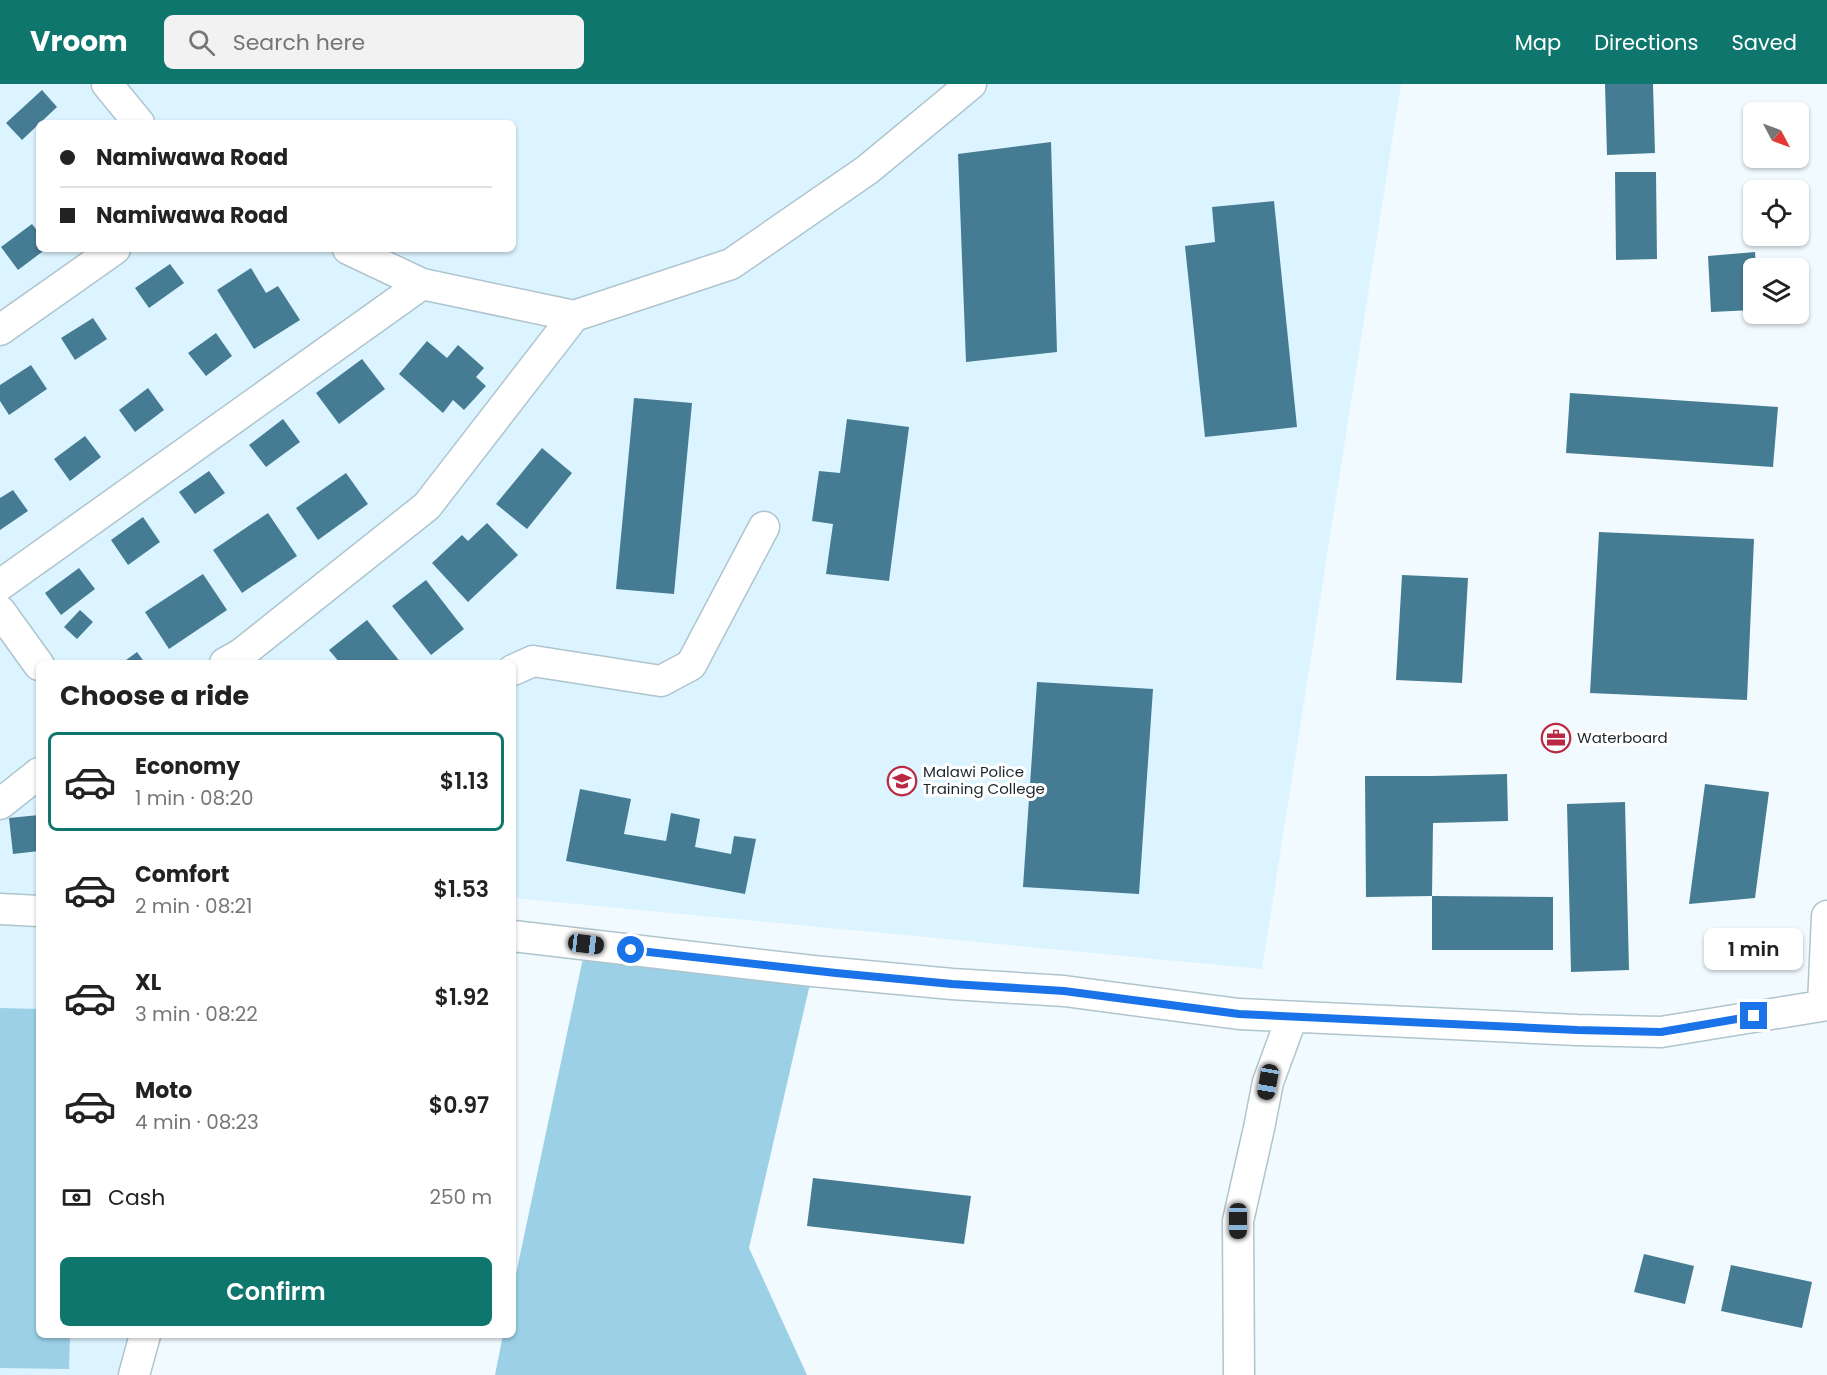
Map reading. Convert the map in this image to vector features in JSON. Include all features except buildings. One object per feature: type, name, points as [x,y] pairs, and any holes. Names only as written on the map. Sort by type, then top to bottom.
[{"type":"street","points":[[106,84],[137,120]]},
{"type":"street","points":[[354,252],[422,284],[574,316],[731,264],[867,170],[971,84]]},
{"type":"street","points":[[0,330],[111,252]]},
{"type":"street","points":[[0,585],[422,284]]},
{"type":"street","points":[[230,660],[241,654],[427,506],[574,316]]},
{"type":"street","points":[[516,669],[533,661],[661,681],[691,665],[764,527]]},
{"type":"street","points":[[0,611],[36,661]]},
{"type":"street","points":[[0,804],[36,775]]},
{"type":"street","points":[[0,909],[36,911]]},
{"type":"street","points":[[516,936],[952,984],[1064,991],[1239,1014],[1661,1032],[1825,1005],[1827,916]]},
{"type":"street","points":[[1239,1375],[1238,1221],[1268,1082],[1292,1017]]},
{"type":"street","points":[[134,1375],[144,1338]]},
{"type":"shaded area","name":"Malawi Police Training College","points":[[0,84],[1401,84],[1262,969],[516,898],[516,660],[36,660],[36,1338],[144,1338],[136,1375],[0,1375]]},
{"type":"shaded area","points":[[586,944],[813,971],[749,1248],[807,1375],[495,1375],[502,1338],[516,1338],[516,1274]]},
{"type":"shaded area","points":[[0,1008],[36,1009],[36,1338],[70,1338],[69,1369],[0,1368]]},
{"type":"place","name":"Waterboard","points":[[1556,738]]},
{"type":"place","name":"Malawi Police Training College","points":[[902,781]]},
{"type":"route","points":[[631,950],[952,984],[1064,991],[1239,1014],[1661,1032],[1754,1016]]}]
